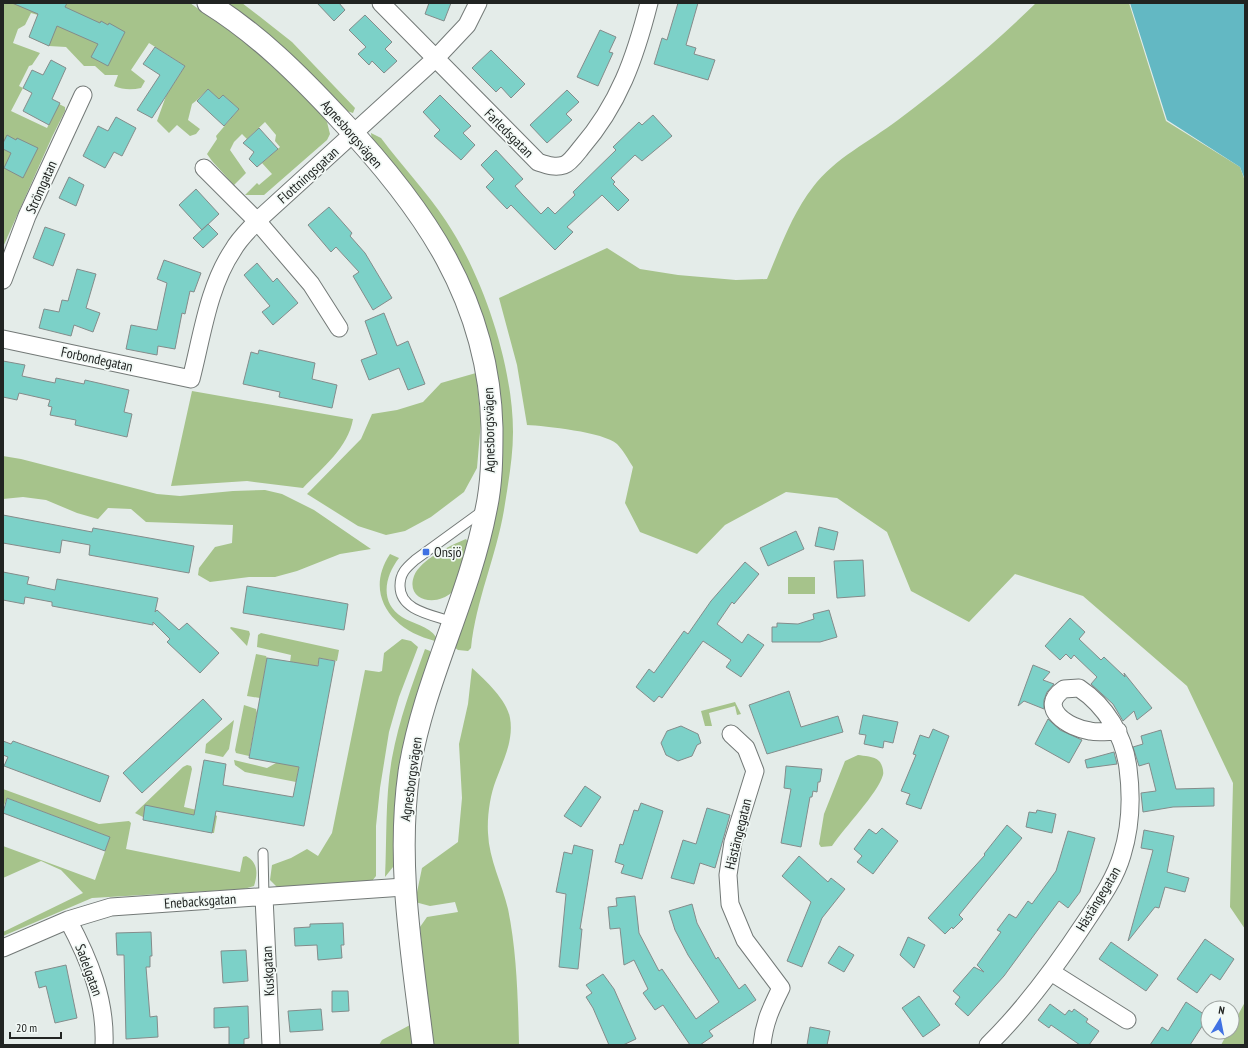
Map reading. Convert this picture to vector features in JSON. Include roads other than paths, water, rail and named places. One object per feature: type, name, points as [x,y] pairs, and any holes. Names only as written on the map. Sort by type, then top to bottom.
[{"type":"street","name":"Agnesborgsvägen","points":[[208,3],[257,38],[285,62],[354,134],[428,227],[449,262],[474,320],[486,361],[491,408],[492,454],[487,507],[480,537],[422,717],[412,755],[405,811],[403,846],[404,887],[423,1045]]},
{"type":"street","name":"Farledsgatan","points":[[381,3],[538,162],[552,167],[566,165],[595,132],[611,109],[626,77],[638,44],[649,3]]},
{"type":"street","name":"Flottningsgatan","points":[[191,379],[218,279],[233,249],[257,221],[435,59],[467,25],[478,3]]},
{"type":"street","name":"Strömgatan","points":[[3,280],[27,216],[83,96]]},
{"type":"street","points":[[204,168],[257,221],[311,284],[339,328]]},
{"type":"street","name":"Forbondegatan","points":[[3,339],[191,379]]},
{"type":"street","name":"Hästängegatan","points":[[988,1045],[1003,1031],[1051,972],[1113,878],[1122,855],[1130,819],[1131,803],[1128,764],[1125,748],[1118,731]]},
{"type":"street","name":"Hästängegatan","points":[[731,734],[746,748],[755,770],[733,842],[728,874],[730,904],[745,940],[781,988],[763,1029],[762,1045]]},
{"type":"street","name":"Enebacksgatan","points":[[3,948],[68,920],[111,907],[404,887]]},
{"type":"street","name":"Kuskgatan","points":[[264,897],[271,1045]]},
{"type":"street","name":"Sadelgatan","points":[[68,920],[84,951],[99,993],[103,1017],[104,1045]]},
{"type":"street","points":[[1051,972],[1127,1020]]},
{"type":"lane","points":[[453,622],[412,607],[402,599],[400,578],[405,569],[415,560],[487,507]]},
{"type":"lane","points":[[263,853],[264,897]]},
{"type":"water","points":[[1130,3],[1245,3],[1245,180],[1240,167],[1167,120]]},
{"type":"place","name":"Onsjö","points":[[426,552]]}]
